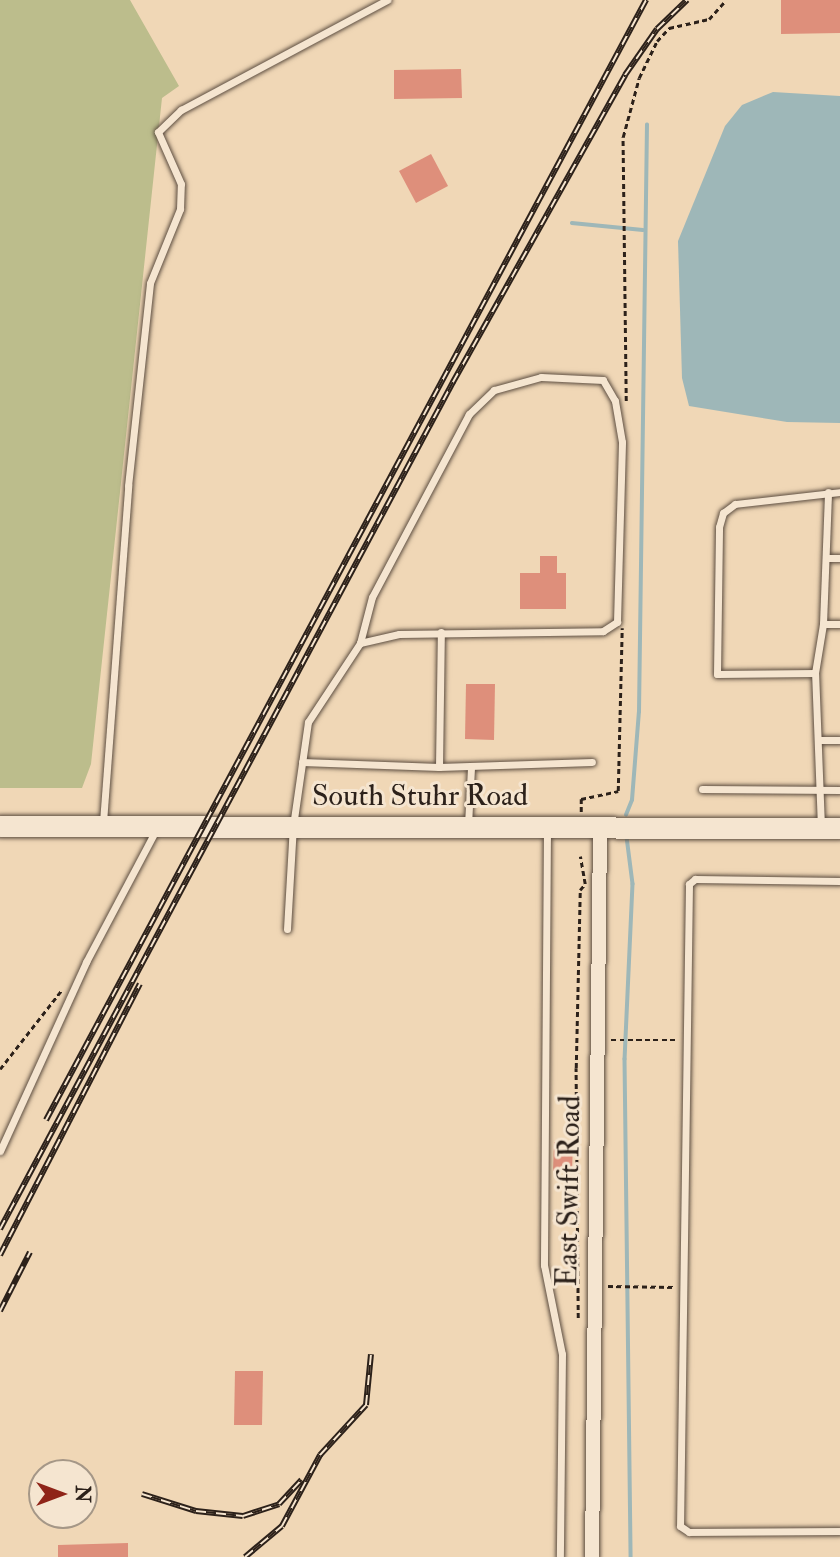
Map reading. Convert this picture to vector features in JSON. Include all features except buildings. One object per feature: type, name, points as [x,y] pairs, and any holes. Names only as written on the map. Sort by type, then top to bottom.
[{"type":"main road","name":"South Stuhr Road","points":[[0,826],[831,827]]},
{"type":"street","name":"East Swift Road","points":[[592,1557],[600,826]]},
{"type":"lane","points":[[102,826],[128,486],[150,284],[180,209],[181,184],[158,132],[181,110],[387,0]]},
{"type":"lane","points":[[288,929],[293,826],[308,722],[360,643],[372,597],[469,414],[494,390],[541,377],[603,380],[615,401],[622,442],[617,622],[603,631],[399,634],[360,643]]},
{"type":"lane","points":[[828,492],[823,624],[815,673],[820,740],[819,789],[831,827]]},
{"type":"lane","points":[[815,673],[718,674],[719,527],[723,513],[735,505],[840,492]]},
{"type":"lane","points":[[827,558],[840,558]]},
{"type":"lane","points":[[823,624],[840,624]]},
{"type":"lane","points":[[439,767],[441,632]]},
{"type":"lane","points":[[820,740],[840,740]]},
{"type":"lane","points":[[302,762],[439,767],[592,762]]},
{"type":"lane","points":[[468,825],[471,767]]},
{"type":"lane","points":[[702,789],[840,790]]},
{"type":"lane","points":[[548,825],[544,1265],[562,1354],[560,1557]]},
{"type":"lane","points":[[0,1152],[86,962],[158,826]]},
{"type":"lane","points":[[840,881],[695,878],[689,884],[680,1517],[680,1526],[690,1532],[840,1531]]},
{"type":"path","points":[[621,234],[621,149],[639,78],[668,28],[709,19],[726,0]]},
{"type":"path","points":[[578,1318],[576,1068],[580,890],[585,884],[580,856]]},
{"type":"path","points":[[0,1069],[70,981]]},
{"type":"path","points":[[611,1040],[676,1040]]},
{"type":"path","points":[[608,1286],[674,1287]]},
{"type":"green space","points":[[0,0],[130,0],[179,86],[162,98],[91,764],[82,788],[0,788]]},
{"type":"water","points":[[773,92],[840,96],[840,423],[787,422],[689,406],[682,378],[678,241],[725,126],[742,105]]},
{"type":"waterway","points":[[626,815],[632,800],[639,712],[647,125]]},
{"type":"waterway","points":[[572,223],[643,230]]},
{"type":"waterway","points":[[627,837],[633,884],[625,1059],[631,1557]]},
{"type":"railway","points":[[46,1120],[646,0]]},
{"type":"railway","points":[[0,1229],[453,382],[625,75],[657,29],[687,0]]},
{"type":"railway","points":[[0,1255],[140,984]]},
{"type":"railway","points":[[0,1311],[30,1252]]},
{"type":"railway","points":[[245,1557],[282,1526],[320,1455],[366,1405],[371,1354]]},
{"type":"railway","points":[[142,1494],[196,1511],[243,1516],[279,1504],[301,1480]]}]
